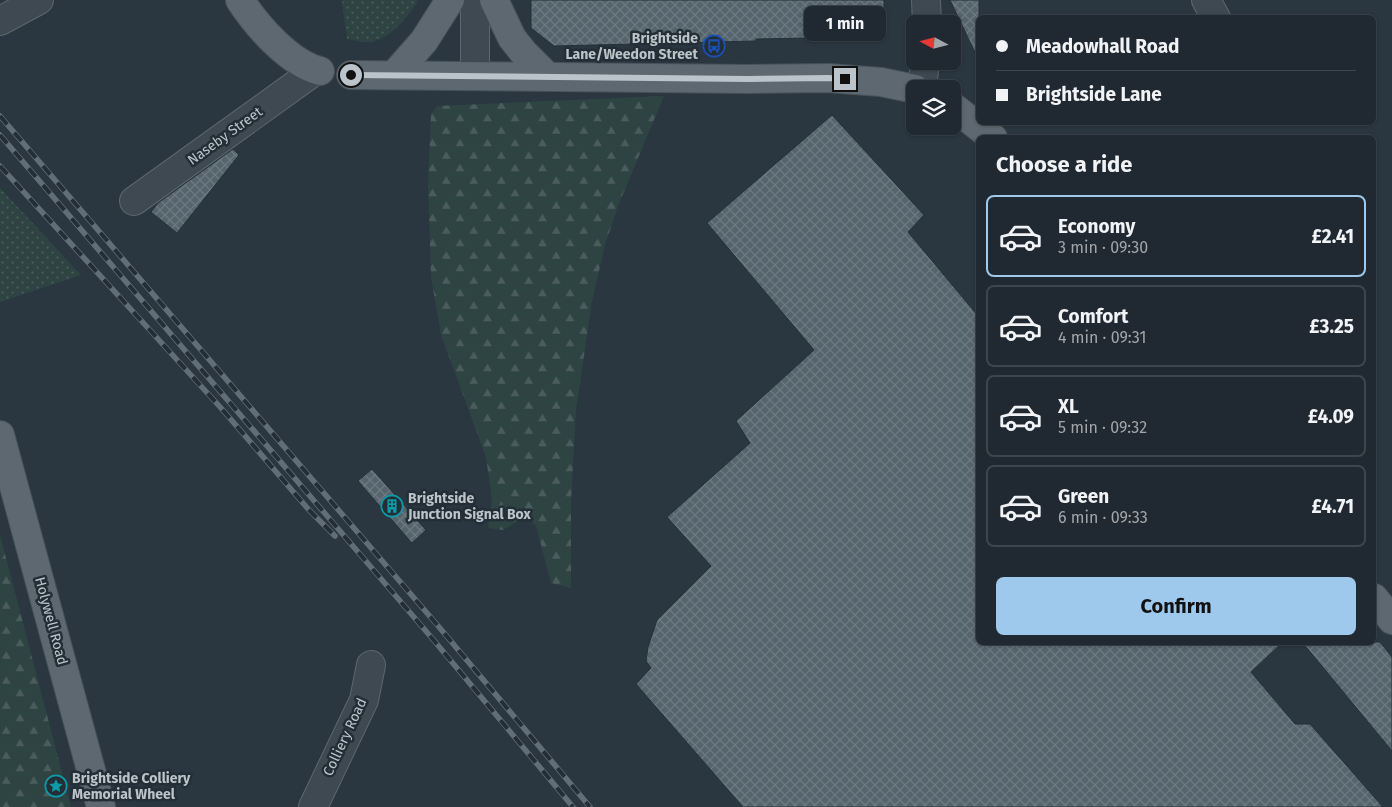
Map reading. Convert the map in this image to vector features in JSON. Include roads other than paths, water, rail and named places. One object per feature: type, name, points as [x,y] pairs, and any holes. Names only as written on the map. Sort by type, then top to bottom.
[{"type":"main road","points":[[240,0],[274,42],[288,55],[304,66],[318,70]]},
{"type":"main road","points":[[394,75],[424,41],[450,0]]},
{"type":"main road","points":[[494,0],[512,38],[548,77]]},
{"type":"main road","points":[[351,75],[748,79],[828,78],[881,82],[906,87]]},
{"type":"main road","points":[[961,113],[976,125]]},
{"type":"main road","points":[[976,125],[989,135]]},
{"type":"main road","name":"Holywell Road","points":[[0,435],[101,807]]},
{"type":"main road","points":[[1376,600],[1392,620]]},
{"type":"street","points":[[0,21],[39,0]]},
{"type":"street","points":[[475,0],[475,76]]},
{"type":"street","points":[[926,0],[927,15]]},
{"type":"street","points":[[1206,0],[1214,15]]},
{"type":"street","name":"Naseby Street","points":[[134,202],[318,70]]},
{"type":"street","name":"Colliery Road","points":[[313,807],[364,700],[371,665]]},
{"type":"railway","points":[[0,116],[439,627],[590,807]]},
{"type":"railway","points":[[0,135],[431,637],[573,807]]},
{"type":"railway","points":[[0,166],[221,408],[309,510],[335,536]]},
{"type":"place","name":"Brightside Lane/Weedon Street","points":[[714,46]]},
{"type":"place","name":"Brightside Junction Signal Box","points":[[392,506]]},
{"type":"place","name":"Brightside Colliery Memorial Wheel","points":[[56,786]]}]
